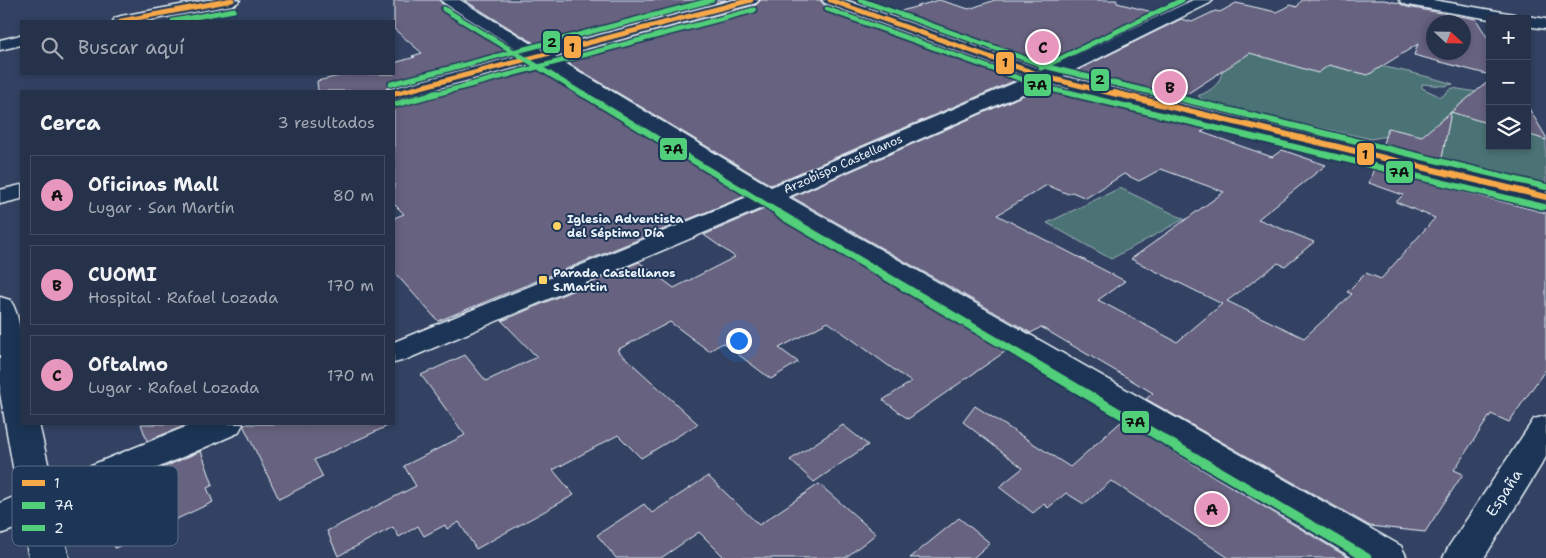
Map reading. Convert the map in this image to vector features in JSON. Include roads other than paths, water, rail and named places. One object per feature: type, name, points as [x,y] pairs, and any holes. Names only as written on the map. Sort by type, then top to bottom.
[{"type":"street","points":[[126,20],[232,0]]},
{"type":"street","points":[[449,0],[770,196],[1387,558]]},
{"type":"street","points":[[395,94],[751,0]]},
{"type":"street","points":[[830,0],[1045,76],[1546,197]]},
{"type":"street","name":"Arzobispo Castellanos","points":[[395,354],[770,196],[1045,76],[1205,0]]},
{"type":"street","points":[[1407,0],[1491,15]]},
{"type":"street","points":[[1531,22],[1546,24]]},
{"type":"street","points":[[0,44],[20,40]]},
{"type":"street","points":[[0,197],[20,192]]},
{"type":"street","points":[[0,306],[20,414]]},
{"type":"street","points":[[22,425],[29,466]]},
{"type":"street","points":[[125,466],[224,425]]},
{"type":"street","name":"España","points":[[1463,558],[1546,428]]},
{"type":"street","points":[[0,519],[12,514]]},
{"type":"place","name":"Oftalmo","points":[[1043,47]]},
{"type":"place","name":"CUOMI","points":[[1170,87]]},
{"type":"place","name":"Iglesia Adventista del Séptimo Día","points":[[557,226]]},
{"type":"place","name":"Parada Castellanos S.Martin","points":[[543,280]]},
{"type":"place","name":"Oficinas Mall","points":[[1212,509]]}]
